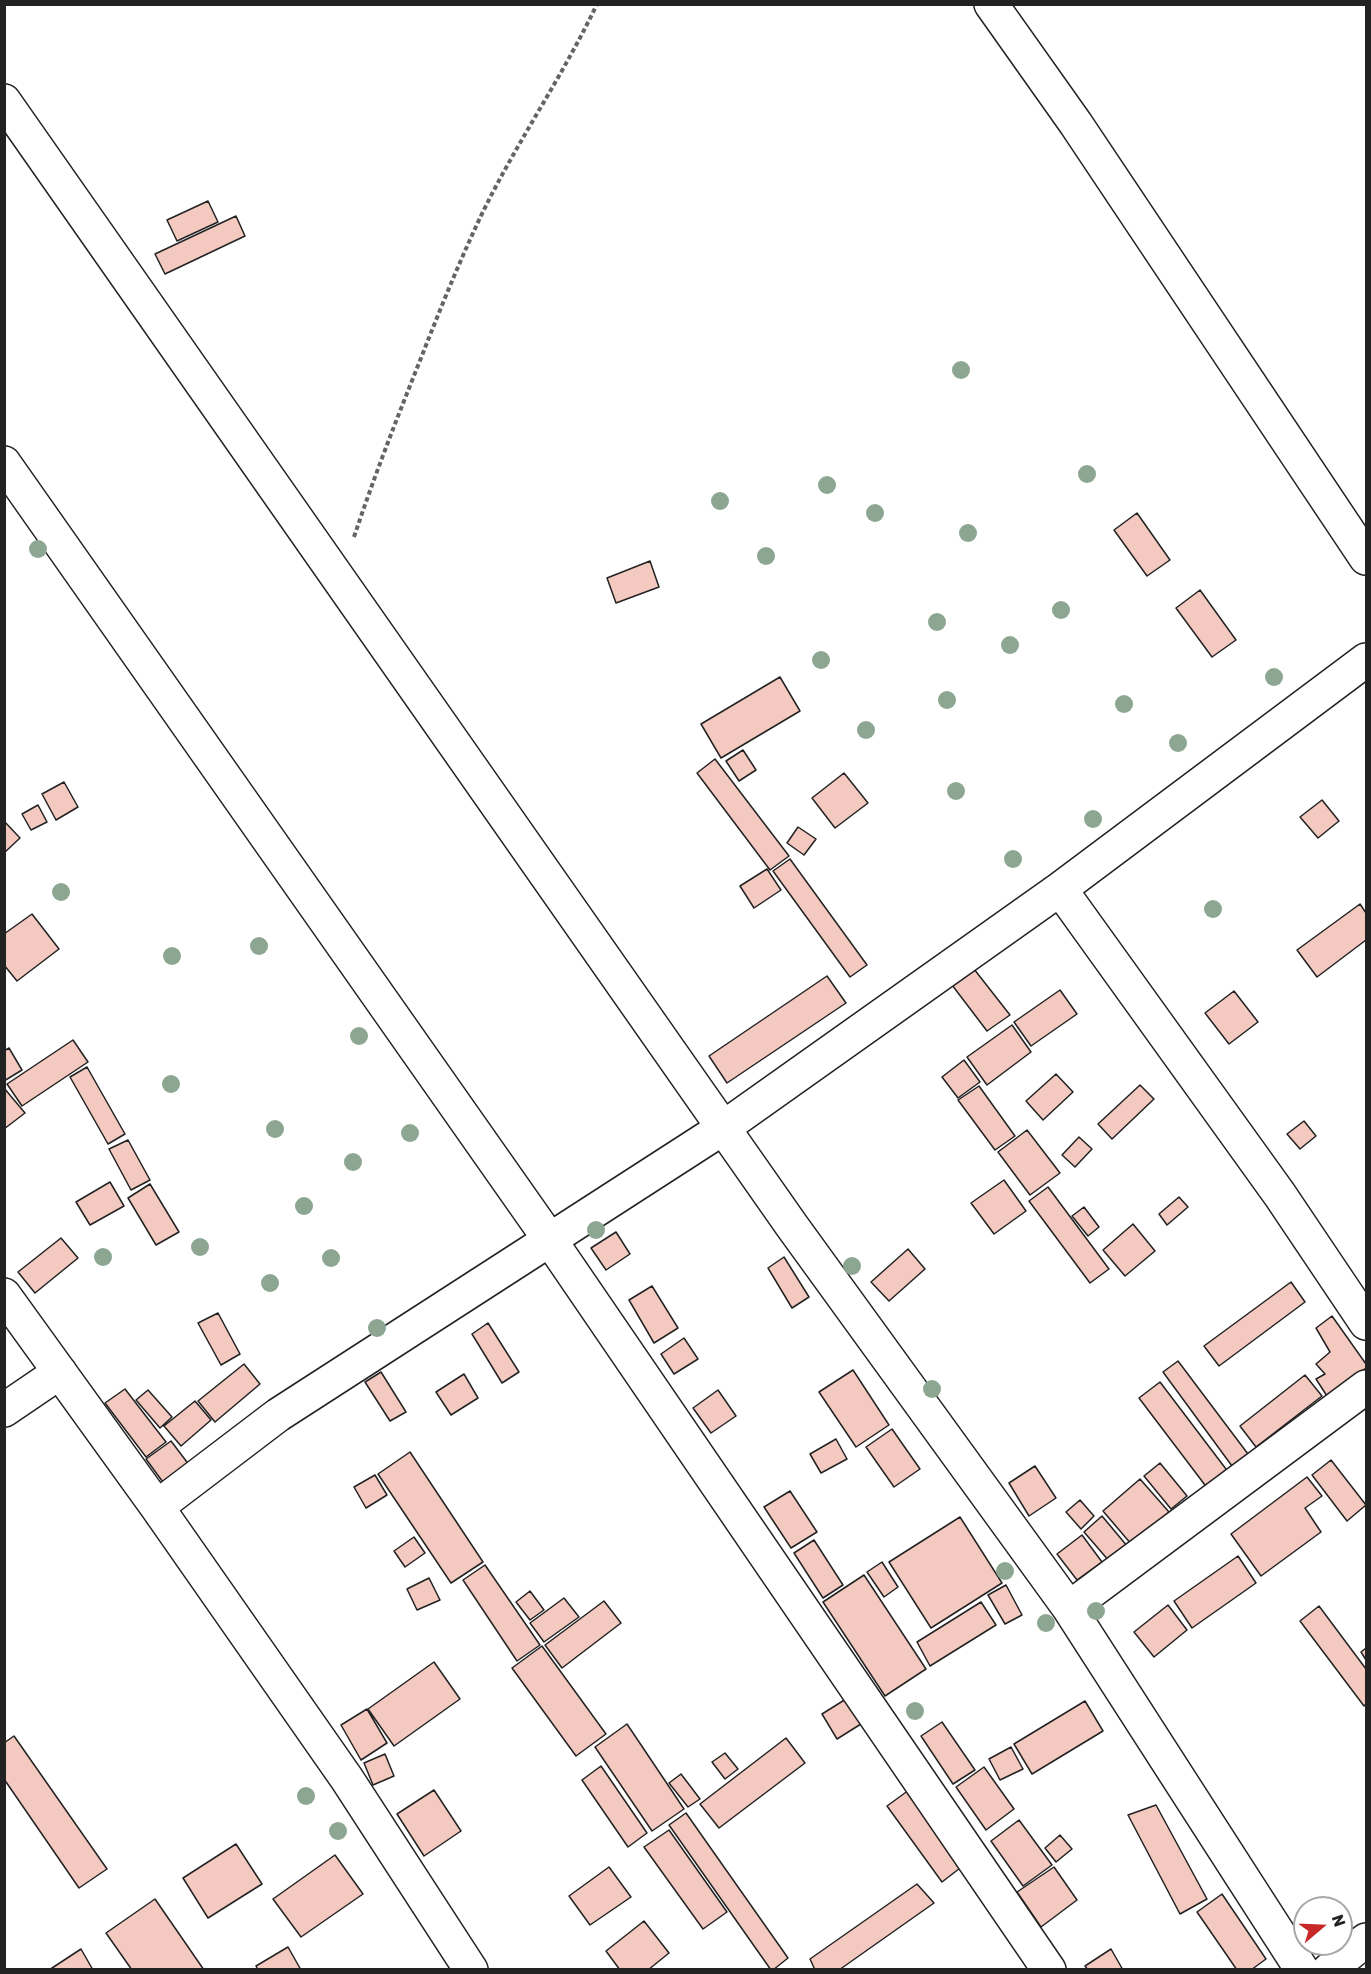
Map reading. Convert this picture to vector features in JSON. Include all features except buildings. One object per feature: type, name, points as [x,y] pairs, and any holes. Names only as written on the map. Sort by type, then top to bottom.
[{"type":"street","points":[[991,4],[1076,124],[1366,558]]},
{"type":"street","points":[[4,101],[723,1128],[1069,1608],[1302,1970]]},
{"type":"street","points":[[4,463],[550,1240],[1050,1970]]},
{"type":"street","points":[[157,1507],[278,1415],[723,1128],[1060,889],[1366,660]]},
{"type":"street","points":[[1060,889],[1280,1195],[1366,1323]]},
{"type":"street","points":[[4,1295],[157,1507],[347,1779],[471,1970]]},
{"type":"street","points":[[4,1410],[60,1372]]},
{"type":"street","points":[[1069,1608],[1366,1387]]},
{"type":"street","points":[[1329,1970],[1366,1940]]},
{"type":"path","points":[[340,580],[374,474],[479,220],[530,126],[577,47],[597,4]]}]
